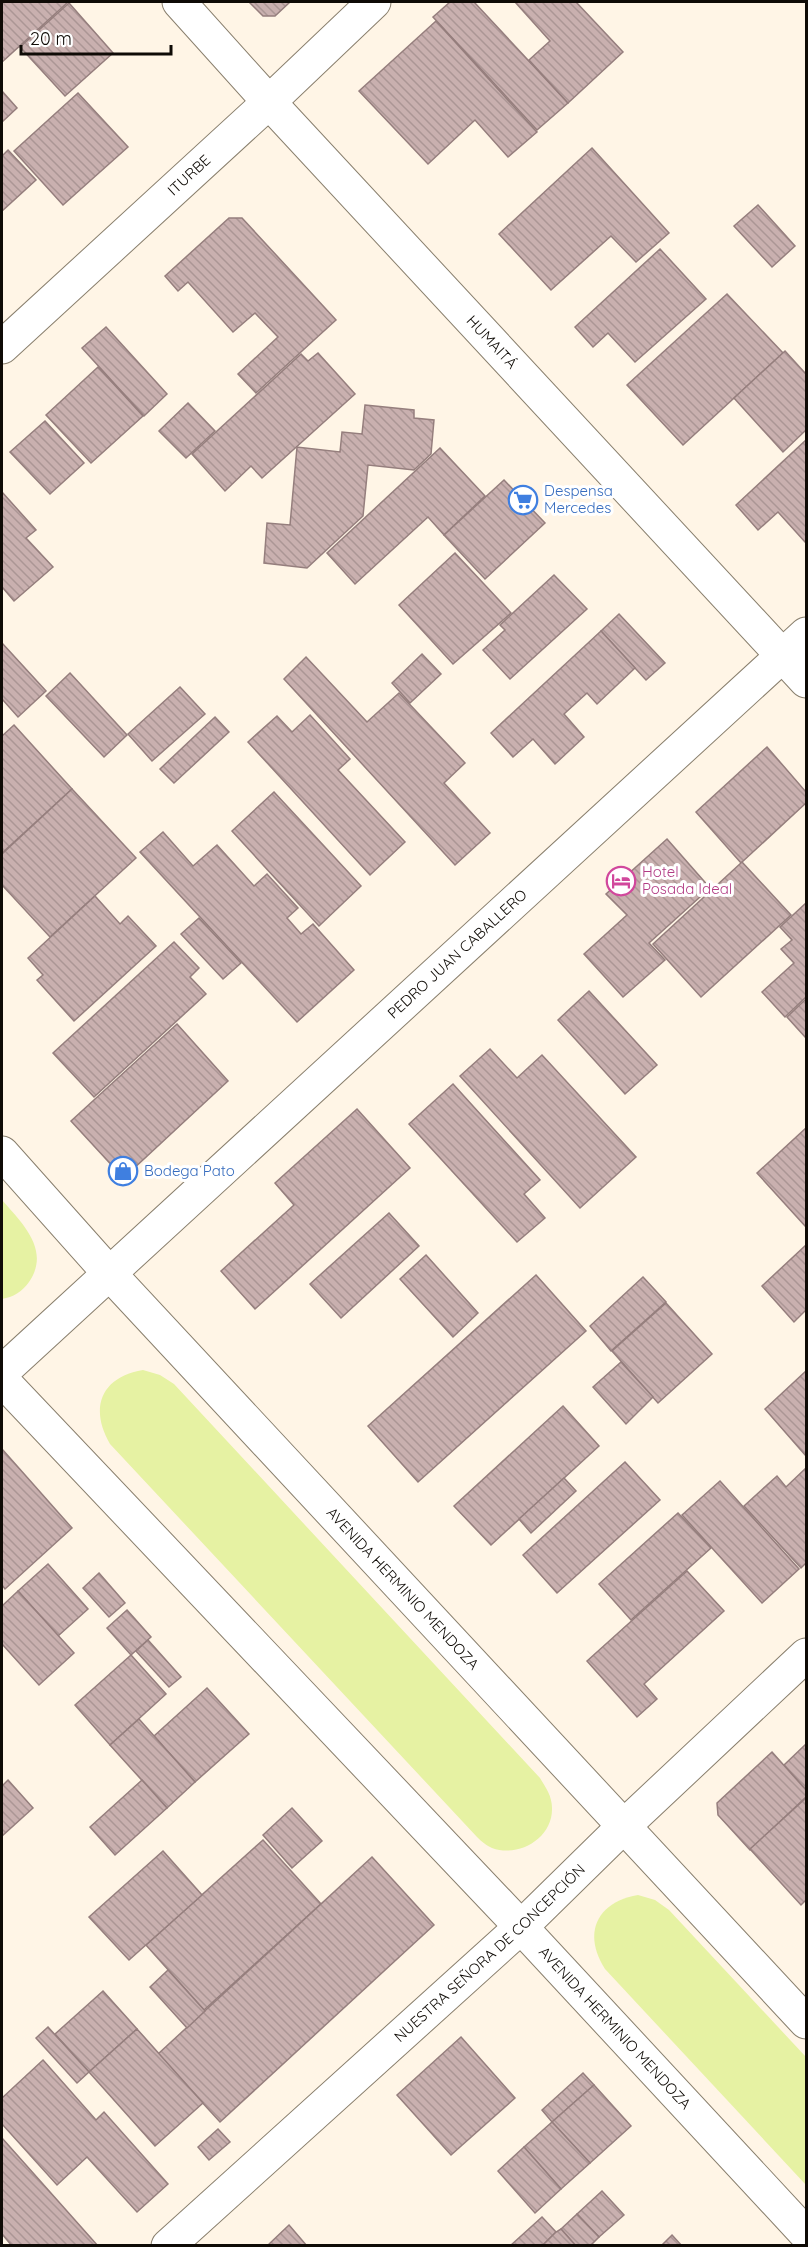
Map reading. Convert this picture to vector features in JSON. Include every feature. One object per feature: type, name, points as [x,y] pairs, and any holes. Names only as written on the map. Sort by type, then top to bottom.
[{"type":"street","name":"HUMAITÁ","points":[[179,2],[269,102],[795,645],[807,681]]},
{"type":"street","name":"ITURBE","points":[[2,347],[269,102],[374,2]]},
{"type":"street","name":"PEDRO JUAN CABALLERO","points":[[2,1372],[795,645]]},
{"type":"street","name":"AVENIDA HERMINIO MENDOZA","points":[[2,1153],[109,1273],[807,2022]]},
{"type":"street","name":"AVENIDA HERMINIO MENDOZA","points":[[2,1380],[521,1927],[807,2234]]},
{"type":"street","name":"NUESTRA SEÑORA DE CONCEPCIÓN","points":[[168,2246],[521,1927],[624,1826],[807,1655]]},
{"type":"green space","points":[[2,1200],[31,1238],[37,1259],[35,1270],[26,1286],[17,1294],[2,1299]]},
{"type":"green space","points":[[143,1370],[160,1375],[174,1384],[540,1778],[552,1804],[551,1819],[541,1836],[523,1848],[513,1850],[492,1848],[479,1839],[110,1444],[100,1418],[103,1396],[117,1379]]},
{"type":"green space","points":[[638,1895],[655,1900],[669,1910],[806,2057],[806,2185],[605,1969],[598,1956],[595,1943],[598,1921],[603,1912],[612,1904]]},
{"type":"building","points":[[2,2],[66,2],[67,3],[2,62]]},
{"type":"building","points":[[249,2],[290,2],[275,16],[263,16]]},
{"type":"building","points":[[450,2],[474,2],[568,103],[537,130],[433,17]]},
{"type":"building","points":[[515,2],[576,2],[623,52],[568,103],[529,60],[550,41]]},
{"type":"building","points":[[69,3],[113,53],[65,96],[20,47]]},
{"type":"building","points":[[436,21],[537,132],[508,157],[475,120],[428,164],[359,91]]},
{"type":"building","points":[[2,91],[17,108],[2,122]]},
{"type":"building","points":[[78,93],[128,147],[63,205],[14,151]]},
{"type":"building","points":[[592,148],[669,233],[636,262],[611,236],[551,290],[499,234]]},
{"type":"building","points":[[8,150],[36,180],[2,211],[2,156]]},
{"type":"building","points":[[758,205],[795,246],[772,267],[734,226]]},
{"type":"building","points":[[229,218],[242,218],[336,320],[256,393],[238,374],[278,337],[255,313],[233,332],[188,282],[178,291],[165,276]]},
{"type":"building","points":[[660,249],[706,299],[635,362],[608,333],[593,347],[575,327]]},
{"type":"building","points":[[727,294],[783,353],[683,445],[627,385]]},
{"type":"building","points":[[106,327],[167,394],[144,416],[82,348]]},
{"type":"building","points":[[785,351],[806,374],[806,430],[783,452],[734,398]]},
{"type":"building","points":[[318,353],[355,394],[262,478],[251,466],[225,491],[192,454],[301,354],[308,361]]},
{"type":"building","points":[[98,367],[143,416],[91,463],[46,415]]},
{"type":"building","points":[[188,403],[215,431],[186,458],[159,431]]},
{"type":"building","points":[[365,405],[414,410],[414,418],[434,420],[431,454],[414,470],[368,465],[363,516],[307,568],[264,563],[267,523],[290,525],[297,447],[340,452],[342,432],[362,434]]},
{"type":"building","points":[[45,421],[84,463],[50,494],[10,452]]},
{"type":"building","points":[[806,440],[806,543],[778,512],[758,530],[736,505]]},
{"type":"building","points":[[440,448],[485,496],[444,535],[428,517],[355,584],[327,553]]},
{"type":"building","points":[[504,480],[545,523],[485,579],[444,535]]},
{"type":"building","points":[[2,492],[36,530],[26,538],[53,567],[14,601],[2,587]]},
{"type":"building","points":[[455,553],[511,613],[453,664],[399,605]]},
{"type":"building","points":[[554,575],[587,609],[510,679],[483,650],[505,630],[500,625]]},
{"type":"building","points":[[619,614],[665,663],[646,680],[601,631]]},
{"type":"building","points":[[601,631],[635,668],[597,704],[587,693],[564,714],[584,737],[555,764],[533,739],[513,757],[491,733]]},
{"type":"building","points":[[2,643],[46,691],[18,717],[2,699]]},
{"type":"building","points":[[422,654],[441,674],[410,703],[392,683]]},
{"type":"building","points":[[306,657],[367,722],[399,693],[465,763],[444,783],[490,833],[455,865],[284,679]]},
{"type":"building","points":[[70,673],[127,735],[104,757],[46,696]]},
{"type":"building","points":[[180,687],[205,714],[152,761],[128,734]]},
{"type":"building","points":[[310,715],[350,759],[338,770],[405,842],[370,875],[248,742],[277,716],[292,732]]},
{"type":"building","points":[[215,717],[229,732],[174,783],[160,769]]},
{"type":"building","points":[[14,725],[72,789],[2,853],[2,736]]},
{"type":"building","points":[[767,747],[806,792],[806,803],[741,863],[696,812]]},
{"type":"building","points":[[72,789],[136,858],[50,937],[2,885],[2,854]]},
{"type":"building","points":[[274,792],[361,886],[319,926],[232,831]]},
{"type":"building","points":[[163,832],[193,866],[217,845],[254,886],[267,874],[298,908],[287,918],[301,934],[313,924],[354,970],[297,1022],[140,852]]},
{"type":"building","points":[[667,839],[710,888],[649,943],[665,960],[623,997],[584,954],[627,915],[606,894]]},
{"type":"building","points":[[742,862],[791,915],[701,997],[653,944]]},
{"type":"building","points":[[95,896],[120,924],[128,916],[156,946],[74,1021],[37,980],[43,975],[28,958]]},
{"type":"building","points":[[806,903],[806,997],[785,1017],[762,992],[794,963],[781,949],[792,940],[780,927]]},
{"type":"building","points":[[199,918],[241,963],[223,979],[181,934]]},
{"type":"building","points":[[174,942],[199,968],[190,977],[206,994],[94,1097],[53,1053]]},
{"type":"building","points":[[589,991],[657,1065],[625,1094],[558,1020]]},
{"type":"building","points":[[806,999],[806,1038],[787,1017]]},
{"type":"building","points":[[177,1024],[228,1081],[131,1171],[117,1171],[71,1121]]},
{"type":"building","points":[[490,1049],[517,1078],[542,1055],[636,1157],[580,1208],[460,1076]]},
{"type":"building","points":[[453,1084],[540,1180],[524,1194],[545,1218],[517,1242],[409,1124]]},
{"type":"building","points":[[357,1109],[410,1168],[255,1309],[221,1271],[294,1205],[275,1183]]},
{"type":"building","points":[[806,1128],[806,1227],[757,1173]]},
{"type":"building","points":[[389,1213],[419,1246],[341,1318],[310,1284]]},
{"type":"building","points":[[806,1245],[806,1310],[794,1322],[762,1286]]},
{"type":"building","points":[[426,1255],[478,1313],[453,1337],[400,1279]]},
{"type":"building","points":[[536,1275],[586,1331],[418,1482],[368,1426]]},
{"type":"building","points":[[643,1277],[666,1302],[611,1351],[590,1326]]},
{"type":"building","points":[[666,1303],[712,1354],[658,1403],[612,1351]]},
{"type":"building","points":[[621,1362],[653,1397],[626,1424],[593,1387]]},
{"type":"building","points":[[806,1371],[806,1456],[765,1409]]},
{"type":"building","points":[[563,1406],[599,1446],[491,1545],[454,1506]]},
{"type":"building","points":[[2,1449],[72,1528],[5,1589],[2,1585]]},
{"type":"building","points":[[625,1462],[660,1500],[557,1593],[523,1555]]},
{"type":"building","points":[[806,1468],[806,1563],[801,1568],[744,1506],[777,1476],[786,1487]]},
{"type":"building","points":[[564,1478],[576,1491],[531,1533],[519,1519]]},
{"type":"building","points":[[720,1481],[799,1569],[762,1603],[682,1515]]},
{"type":"building","points":[[678,1513],[711,1548],[631,1620],[599,1584]]},
{"type":"building","points":[[48,1564],[88,1609],[58,1636],[18,1591]]},
{"type":"building","points":[[687,1571],[724,1611],[644,1684],[657,1699],[637,1717],[587,1661]]},
{"type":"building","points":[[99,1573],[125,1603],[109,1617],[83,1588]]},
{"type":"building","points":[[18,1591],[74,1653],[39,1685],[2,1644],[2,1606]]},
{"type":"building","points":[[127,1610],[151,1637],[131,1655],[107,1628]]},
{"type":"building","points":[[148,1640],[181,1677],[169,1687],[136,1651]]},
{"type":"building","points":[[131,1655],[166,1694],[110,1745],[75,1705]]},
{"type":"building","points":[[207,1688],[249,1734],[195,1782],[154,1736]]},
{"type":"building","points":[[139,1719],[195,1782],[167,1808],[110,1745]]},
{"type":"building","points":[[806,1744],[806,1790],[784,1765]]},
{"type":"building","points":[[772,1752],[806,1790],[806,1797],[750,1850],[718,1815],[717,1803]]},
{"type":"building","points":[[8,1780],[33,1808],[2,1836],[2,1786]]},
{"type":"building","points":[[142,1780],[167,1808],[115,1855],[90,1827]]},
{"type":"building","points":[[806,1798],[806,1900],[801,1905],[750,1849]]},
{"type":"building","points":[[292,1808],[322,1841],[292,1868],[263,1835]]},
{"type":"building","points":[[263,1840],[321,1904],[204,2010],[146,1945]]},
{"type":"building","points":[[163,1851],[202,1895],[129,1960],[89,1917]]},
{"type":"building","points":[[372,1857],[434,1925],[220,2122],[158,2054]]},
{"type":"building","points":[[168,1970],[205,2011],[187,2028],[150,1987]]},
{"type":"building","points":[[103,1991],[137,2029],[89,2072],[55,2034]]},
{"type":"building","points":[[48,2027],[89,2072],[77,2083],[36,2038]]},
{"type":"building","points":[[137,2029],[203,2103],[155,2146],[89,2072]]},
{"type":"building","points":[[461,2037],[515,2098],[451,2155],[397,2095]]},
{"type":"building","points":[[43,2060],[96,2120],[104,2112],[168,2184],[137,2212],[87,2157],[57,2185],[2,2124],[2,2098]]},
{"type":"building","points":[[583,2073],[594,2085],[552,2122],[542,2110]]},
{"type":"building","points":[[594,2085],[631,2126],[590,2163],[552,2122]]},
{"type":"building","points":[[552,2122],[590,2163],[561,2189],[524,2147]]},
{"type":"building","points":[[218,2129],[230,2142],[209,2160],[198,2147]]},
{"type":"building","points":[[2,2138],[98,2246],[12,2246],[2,2234]]},
{"type":"building","points":[[524,2147],[561,2189],[535,2213],[498,2171]]},
{"type":"building","points":[[602,2191],[624,2215],[599,2237],[577,2214]]},
{"type":"building","points":[[577,2214],[599,2237],[590,2246],[576,2246],[561,2229]]},
{"type":"building","points":[[542,2217],[556,2232],[542,2246],[510,2246]]},
{"type":"building","points":[[289,2225],[307,2246],[267,2246]]},
{"type":"building","points":[[561,2229],[576,2246],[542,2246],[556,2232]]},
{"type":"building","points":[[672,2235],[682,2246],[661,2246]]},
{"type":"place","name":"Despensa Mercedes","points":[[523,500]]},
{"type":"place","name":"Hotel Posada Ideal","points":[[621,881]]},
{"type":"place","name":"Bodega Pato","points":[[123,1171]]}]
